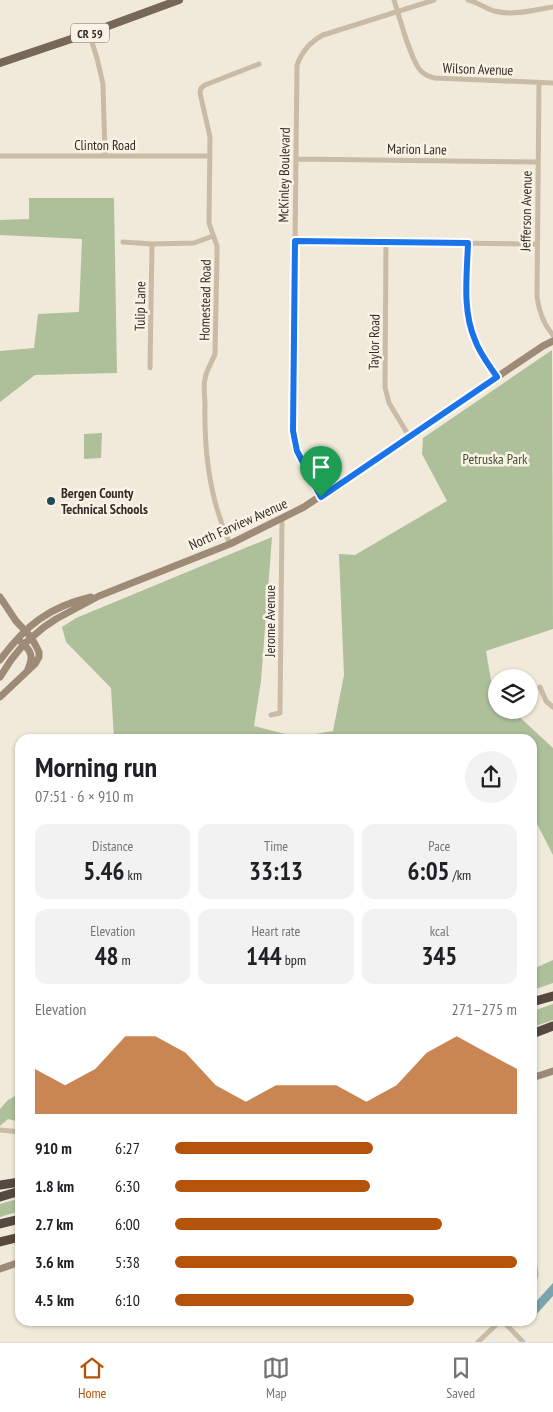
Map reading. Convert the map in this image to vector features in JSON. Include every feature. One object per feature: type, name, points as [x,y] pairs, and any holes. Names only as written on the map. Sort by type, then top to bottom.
[{"type":"highway","points":[[537,1001],[553,996]]},
{"type":"highway","points":[[537,1032],[553,1026]]},
{"type":"highway","points":[[0,1185],[15,1183]]},
{"type":"highway","points":[[0,1196],[15,1192]]},
{"type":"highway","points":[[0,1224],[15,1220]]},
{"type":"highway","points":[[0,1242],[15,1239]]},
{"type":"main road","name":"CR 59","points":[[0,63],[179,0]]},
{"type":"street","name":"Wilson Avenue","points":[[394,0],[416,65],[423,74],[435,78],[553,83]]},
{"type":"street","name":"McKinley Boulevard","points":[[321,497],[297,451],[293,431],[296,67],[304,49],[323,35],[434,0]]},
{"type":"street","points":[[468,0],[488,9],[504,13],[553,7]]},
{"type":"street","points":[[89,33],[103,84],[105,156]]},
{"type":"street","name":"Homestead Road","points":[[230,544],[217,510],[204,435],[205,379],[215,354],[217,246],[209,223],[210,137],[201,99],[201,88],[211,82],[259,64]]},
{"type":"street","name":"Jefferson Avenue","points":[[539,83],[537,297],[538,306],[545,324],[553,335]]},
{"type":"street","name":"Clinton Road","points":[[0,156],[210,156]]},
{"type":"street","name":"Marion Lane","points":[[296,159],[538,162]]},
{"type":"street","points":[[123,242],[152,244],[194,243],[213,236]]},
{"type":"street","points":[[295,241],[537,244]]},
{"type":"street","name":"Taylor Road","points":[[386,242],[385,387],[389,403],[409,436]]},
{"type":"street","points":[[468,243],[467,304],[470,328],[480,351],[497,377]]},
{"type":"street","name":"Tulip Lane","points":[[150,368],[152,244]]},
{"type":"street","name":"North Farview Avenue","points":[[0,677],[24,644],[56,619],[99,596],[230,544],[282,519],[321,497],[409,436],[553,341]]},
{"type":"street","name":"Jerome Avenue","points":[[271,715],[280,713],[282,519]]},
{"type":"street","name":"North Farview Avenue","points":[[0,660],[24,630],[56,608],[75,601],[99,596]]},
{"type":"street","points":[[0,597],[31,637],[39,652],[39,658],[35,664],[0,697]]},
{"type":"street","points":[[16,638],[24,644],[32,655],[27,672]]},
{"type":"street","points":[[540,687],[546,701],[553,707]]},
{"type":"street","points":[[537,1076],[553,1071]]},
{"type":"street","points":[[0,1130],[15,1132]]},
{"type":"street","points":[[0,1269],[15,1264]]},
{"type":"street","points":[[478,1342],[496,1326]]},
{"type":"street","points":[[507,1326],[523,1342]]},
{"type":"green space","points":[[29,198],[114,198],[117,373],[35,375],[0,402],[0,351],[34,348],[38,314],[79,312],[82,239],[0,235],[0,220],[29,219]]},
{"type":"green space","name":"Petruska Park","points":[[552,350],[553,629],[486,651],[489,669],[488,719],[522,719],[553,748],[553,855],[537,824],[537,734],[315,734],[333,731],[344,675],[339,554],[355,555],[447,501],[422,454],[423,438]]},
{"type":"green space","points":[[102,433],[101,458],[84,459],[84,434]]},
{"type":"green space","points":[[272,537],[261,681],[254,726],[285,734],[114,734],[111,688],[66,642],[62,627],[76,618]]},
{"type":"green space","points":[[553,960],[553,983],[537,989],[537,967]]},
{"type":"green space","points":[[553,1004],[553,1020],[537,1026],[537,1010]]},
{"type":"green space","points":[[15,1096],[15,1121],[8,1119],[0,1126],[0,1109],[8,1100]]},
{"type":"green space","points":[[15,1200],[15,1212],[0,1217],[0,1204]]},
{"type":"water","points":[[553,1283],[553,1296],[537,1314],[537,1301]]},
{"type":"place","name":"Bergen County Technical Schools","points":[[51,501]]},
{"type":"route","points":[[295,241],[468,243],[467,304],[470,328],[480,351],[497,377],[321,497],[310,473],[301,460],[294,441],[295,241]]}]
